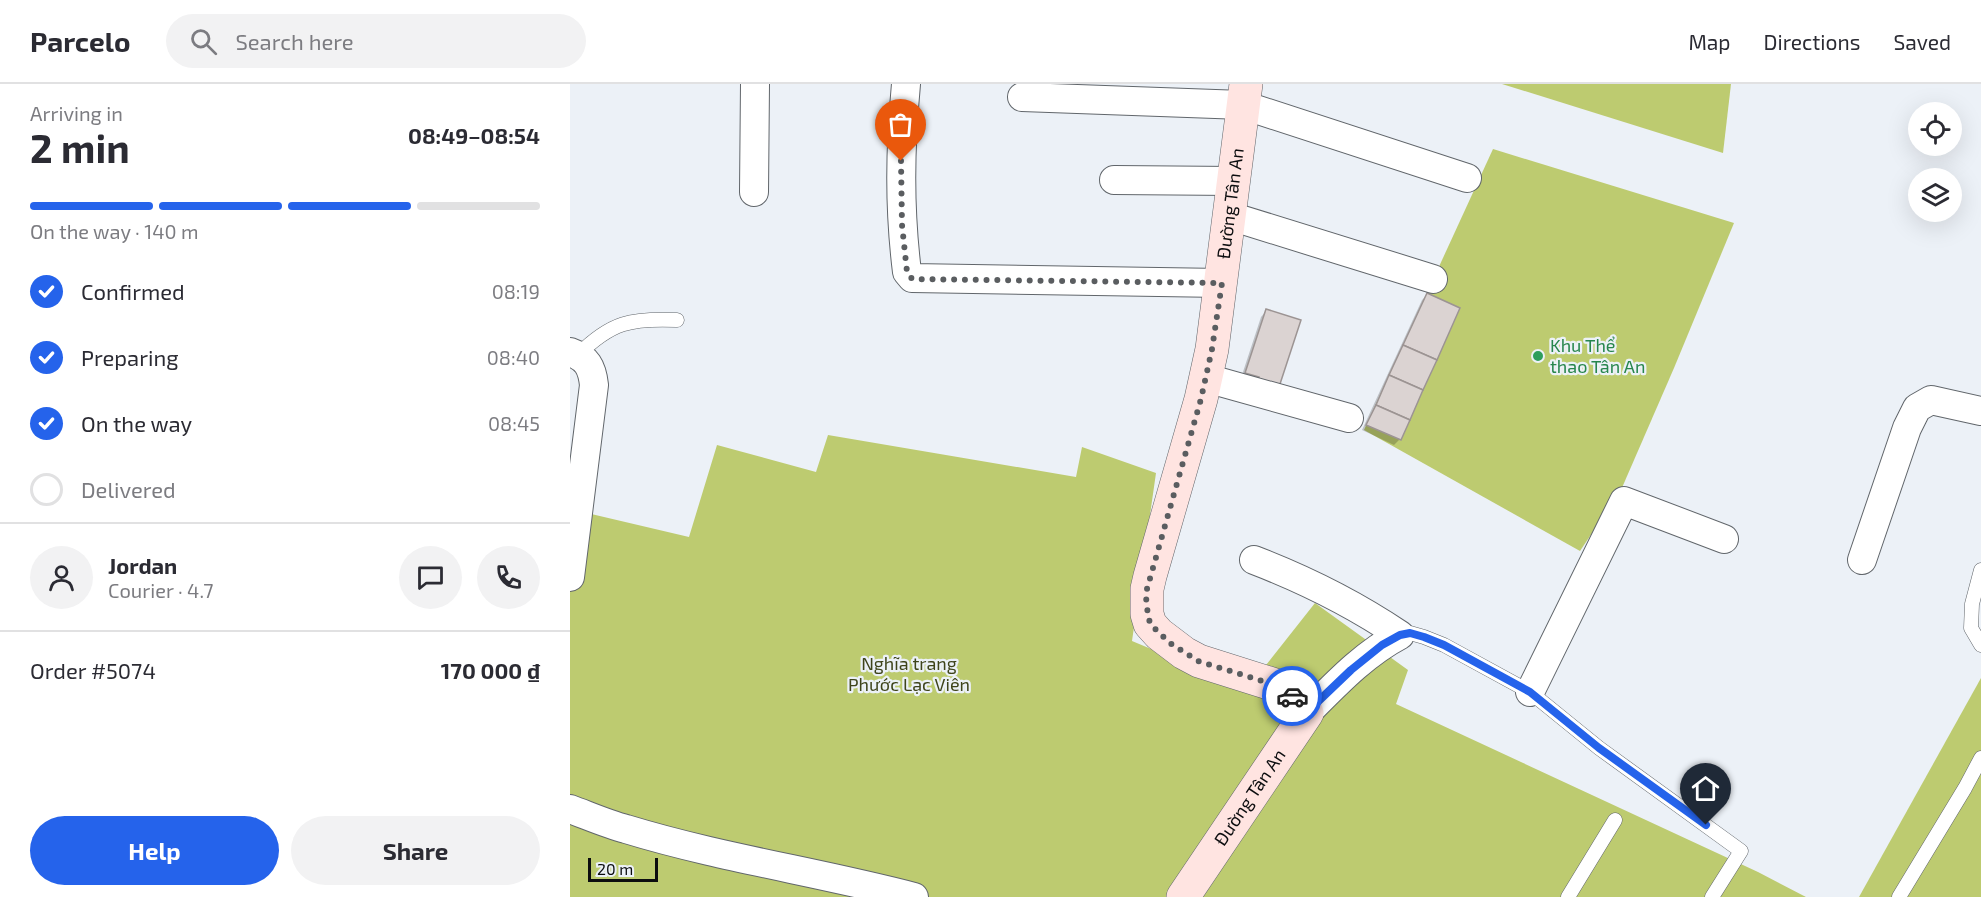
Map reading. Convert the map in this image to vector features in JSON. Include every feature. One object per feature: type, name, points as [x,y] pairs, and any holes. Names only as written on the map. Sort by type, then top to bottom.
[{"type":"street","points":[[754,192],[755,84]]},
{"type":"street","points":[[906,84],[901,143],[901,215],[907,272],[912,279],[1222,283]]},
{"type":"street","points":[[1022,97],[1244,95],[1467,178]]},
{"type":"street","name":"Đường Tân An","points":[[1183,897],[1307,712],[1304,705],[1272,684],[1198,661],[1184,653],[1150,624],[1146,603],[1147,589],[1206,378],[1222,283],[1244,95]]},
{"type":"street","points":[[1114,180],[1234,181]]},
{"type":"street","points":[[1230,216],[1433,279]]},
{"type":"street","points":[[570,577],[594,385],[592,369],[583,357],[574,353]]},
{"type":"street","points":[[1206,378],[1349,418]]},
{"type":"street","points":[[1862,560],[1907,428],[1917,408],[1931,400],[1981,411]]},
{"type":"street","points":[[1530,692],[1624,501],[1724,539]]},
{"type":"street","points":[[1254,560],[1314,585],[1363,611],[1400,635],[1382,645],[1351,670],[1307,712]]},
{"type":"street","points":[[570,809],[637,832],[712,851],[859,882],[914,897]]},
{"type":"lane","points":[[574,353],[614,327],[634,320],[677,320]]},
{"type":"lane","points":[[1981,570],[1972,604],[1971,628],[1981,645]]},
{"type":"lane","points":[[1400,635],[1410,633],[1444,645],[1530,692],[1599,748],[1741,851],[1712,897]]},
{"type":"lane","points":[[1899,897],[1981,758]]},
{"type":"lane","points":[[1568,897],[1615,820]]},
{"type":"green space","points":[[1502,84],[1731,84],[1723,153]]},
{"type":"green space","name":"Khu Thể thao Tân An","points":[[1493,149],[1734,223],[1621,490],[1580,551],[1364,430]]},
{"type":"green space","name":"Nghĩa trang Phước Lạc Viên","points":[[828,435],[1076,477],[1082,447],[1156,473],[1132,641],[1247,689],[1315,603],[1408,670],[1396,704],[1758,872],[1806,897],[570,897],[570,509],[689,537],[717,445],[816,472]]},
{"type":"green space","points":[[1981,678],[1981,897],[1859,897]]},
{"type":"building","points":[[1427,293],[1460,308],[1437,360],[1403,345]]},
{"type":"building","points":[[1266,309],[1301,320],[1279,387],[1245,373]]},
{"type":"building","points":[[1403,345],[1437,360],[1423,390],[1389,375]]},
{"type":"building","points":[[1389,375],[1423,390],[1410,420],[1376,405]]},
{"type":"building","points":[[1376,405],[1410,420],[1401,440],[1366,425]]},
{"type":"way so far","points":[[901,161],[902,225],[907,272],[912,279],[1222,283],[1212,349],[1201,399],[1147,589],[1147,614],[1150,624],[1159,634],[1198,661],[1272,684],[1292,696]]},
{"type":"place","name":"Khu Thể thao Tân An","points":[[1538,356]]},
{"type":"route","points":[[1292,696],[1304,705],[1307,712],[1351,670],[1382,645],[1400,635],[1410,633],[1424,637],[1444,645],[1530,692],[1599,748],[1706,825]]}]
